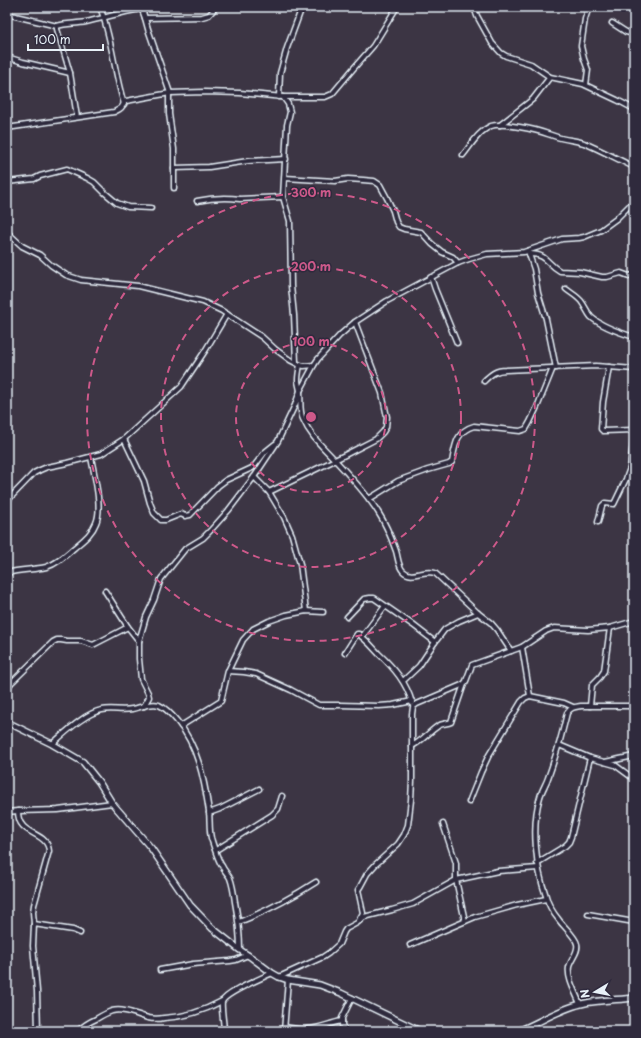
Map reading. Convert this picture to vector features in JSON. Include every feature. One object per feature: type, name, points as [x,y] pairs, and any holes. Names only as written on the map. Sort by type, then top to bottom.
[{"type":"street","points":[[100,7],[104,18],[119,90],[124,104]]},
{"type":"street","points":[[145,18],[202,18],[209,15],[216,7]]},
{"type":"street","points":[[302,7],[287,48],[280,73],[281,97],[288,104],[290,112],[287,126],[283,196],[290,220],[291,286],[300,391],[300,410],[302,419],[320,446],[335,460],[378,511],[385,524],[401,568],[404,572],[412,575],[427,572],[435,573],[491,623],[510,650]]},
{"type":"street","points":[[7,128],[114,112],[122,108],[124,102],[130,100],[170,94],[204,92],[281,97],[325,97],[332,94],[373,46],[397,7]]},
{"type":"street","points":[[474,7],[477,16],[492,44],[498,51],[506,56],[531,64],[550,77],[579,83],[634,109]]},
{"type":"street","points":[[586,86],[588,71],[581,46],[584,18],[590,7]]},
{"type":"street","points":[[7,14],[57,26],[78,24],[141,8],[170,94],[169,114],[174,149],[174,188]]},
{"type":"street","points":[[612,23],[626,32],[634,34]]},
{"type":"street","points":[[57,26],[70,73],[77,117]]},
{"type":"street","points":[[7,57],[70,73]]},
{"type":"street","points":[[500,125],[533,99],[550,77]]},
{"type":"street","points":[[463,155],[482,132],[491,126],[500,125],[522,127],[561,138],[578,141],[617,157],[634,167]]},
{"type":"street","points":[[174,168],[209,167],[248,161],[286,159]]},
{"type":"street","points":[[7,182],[34,179],[67,169],[94,182],[117,203],[128,207],[151,208]]},
{"type":"street","points":[[285,178],[335,181],[348,179],[374,181],[380,185],[399,227],[421,232],[442,252],[453,257],[458,264]]},
{"type":"street","points":[[197,200],[283,196]]},
{"type":"street","points":[[144,706],[149,697],[141,679],[139,641],[146,617],[161,579],[185,549],[203,538],[210,531],[228,511],[254,477],[278,441],[300,391],[314,365],[340,335],[355,322],[387,301],[431,277],[469,259],[487,254],[529,252],[546,244],[562,239],[581,238],[601,230],[616,219],[634,202]]},
{"type":"street","points":[[7,232],[22,246],[40,255],[51,265],[66,275],[81,280],[138,286],[183,296],[202,302],[227,314],[262,337],[275,349],[298,364],[304,366],[314,365]]},
{"type":"street","points":[[529,252],[543,256],[560,271],[580,272],[602,277],[621,273],[629,276],[634,275]]},
{"type":"street","points":[[369,499],[398,481],[450,464],[452,462],[456,441],[461,433],[467,428],[474,426],[520,431],[526,429],[554,368],[546,318],[538,293],[536,277],[529,252]]},
{"type":"street","points":[[431,277],[456,343]]},
{"type":"street","points":[[566,289],[579,299],[594,319],[609,328],[634,337]]},
{"type":"street","points":[[7,501],[34,473],[47,467],[101,454],[124,439],[181,387],[227,314]]},
{"type":"street","points":[[269,492],[335,460],[376,438],[383,432],[386,426],[387,417],[382,393],[355,322]]},
{"type":"street","points":[[484,381],[499,370],[568,367],[608,367],[634,369]]},
{"type":"street","points":[[608,367],[601,429],[603,431],[634,430]]},
{"type":"street","points":[[598,522],[602,506],[605,503],[614,504],[626,479],[630,468],[634,435]]},
{"type":"street","points":[[124,439],[144,481],[154,513],[161,520],[166,520],[181,514],[185,516],[190,515],[218,486],[226,480],[252,468],[265,452],[278,441]]},
{"type":"street","points":[[7,573],[16,570],[47,567],[54,564],[90,533],[96,524],[99,514],[99,502],[91,457]]},
{"type":"street","points":[[254,477],[269,492],[284,516],[300,564],[306,611]]},
{"type":"street","points":[[105,591],[139,641]]},
{"type":"street","points":[[347,617],[364,599],[374,598],[435,642]]},
{"type":"street","points":[[362,636],[385,606]]},
{"type":"street","points":[[181,726],[221,701],[228,671],[243,640],[253,629],[286,614],[306,611],[323,612]]},
{"type":"street","points":[[403,681],[420,666],[445,629],[478,613]]},
{"type":"street","points":[[412,746],[420,742],[439,725],[451,722],[472,665],[510,650],[522,647],[546,631],[554,628],[588,630],[610,628],[634,621]]},
{"type":"street","points":[[7,688],[53,642],[57,640],[81,641],[93,645],[128,626]]},
{"type":"street","points":[[590,706],[592,685],[604,671],[610,628]]},
{"type":"street","points":[[345,653],[357,634],[362,636],[391,666],[403,681],[409,691],[413,708],[412,781],[408,825],[398,844],[376,864],[367,874],[360,886],[358,890],[363,913],[359,921]]},
{"type":"street","points":[[522,647],[530,696]]},
{"type":"street","points":[[228,671],[256,674],[319,705],[379,706],[412,701]]},
{"type":"street","points":[[413,708],[417,704],[464,684]]},
{"type":"street","points":[[469,802],[489,755],[520,702],[525,698],[530,696],[564,703],[573,707],[634,706]]},
{"type":"street","points":[[52,744],[82,720],[93,713],[102,710],[132,709],[157,705],[173,716],[181,726],[194,750],[201,769],[212,840],[220,865],[227,873],[232,883],[239,922],[240,950]]},
{"type":"street","points":[[573,707],[567,713],[559,745],[548,779],[540,797],[536,839],[538,866],[546,899],[558,919],[575,939],[577,944],[577,951],[569,968],[569,976],[580,1004]]},
{"type":"street","points":[[7,722],[52,744],[83,762],[99,782],[112,803],[151,848],[190,905],[212,928],[240,950],[279,977],[320,986],[352,998],[420,1031]]},
{"type":"street","points":[[559,745],[590,758],[615,766],[634,780]]},
{"type":"street","points":[[604,762],[634,756]]},
{"type":"street","points":[[279,977],[330,953],[339,944],[346,929],[367,916],[413,904],[456,880],[498,871],[538,866],[565,846],[572,836],[590,758]]},
{"type":"street","points":[[209,813],[259,789]]},
{"type":"street","points":[[216,850],[272,815],[278,808],[282,796]]},
{"type":"street","points":[[7,812],[58,810],[112,803]]},
{"type":"street","points":[[18,811],[18,817],[22,825],[30,832],[44,840],[49,851],[33,912],[33,946],[38,1031]]},
{"type":"street","points":[[443,824],[456,863],[456,880],[465,921]]},
{"type":"street","points":[[239,922],[289,899],[316,882]]},
{"type":"street","points":[[410,945],[465,921],[490,912],[546,899]]},
{"type":"street","points":[[588,914],[634,922]]},
{"type":"street","points":[[34,924],[73,930],[80,933]]},
{"type":"street","points":[[160,970],[193,964],[230,962],[248,955]]},
{"type":"street","points":[[78,1031],[91,1021],[106,1013],[114,1011],[132,1013],[150,1018],[179,1017],[194,1013],[222,1002],[233,992],[272,973]]},
{"type":"street","points":[[288,980],[284,1029],[306,1030],[342,1021]]},
{"type":"street","points":[[345,1031],[342,1018],[352,998]]},
{"type":"street","points":[[518,1031],[580,1004],[634,998]]},
{"type":"street","points":[[222,1002],[224,1031]]}]
